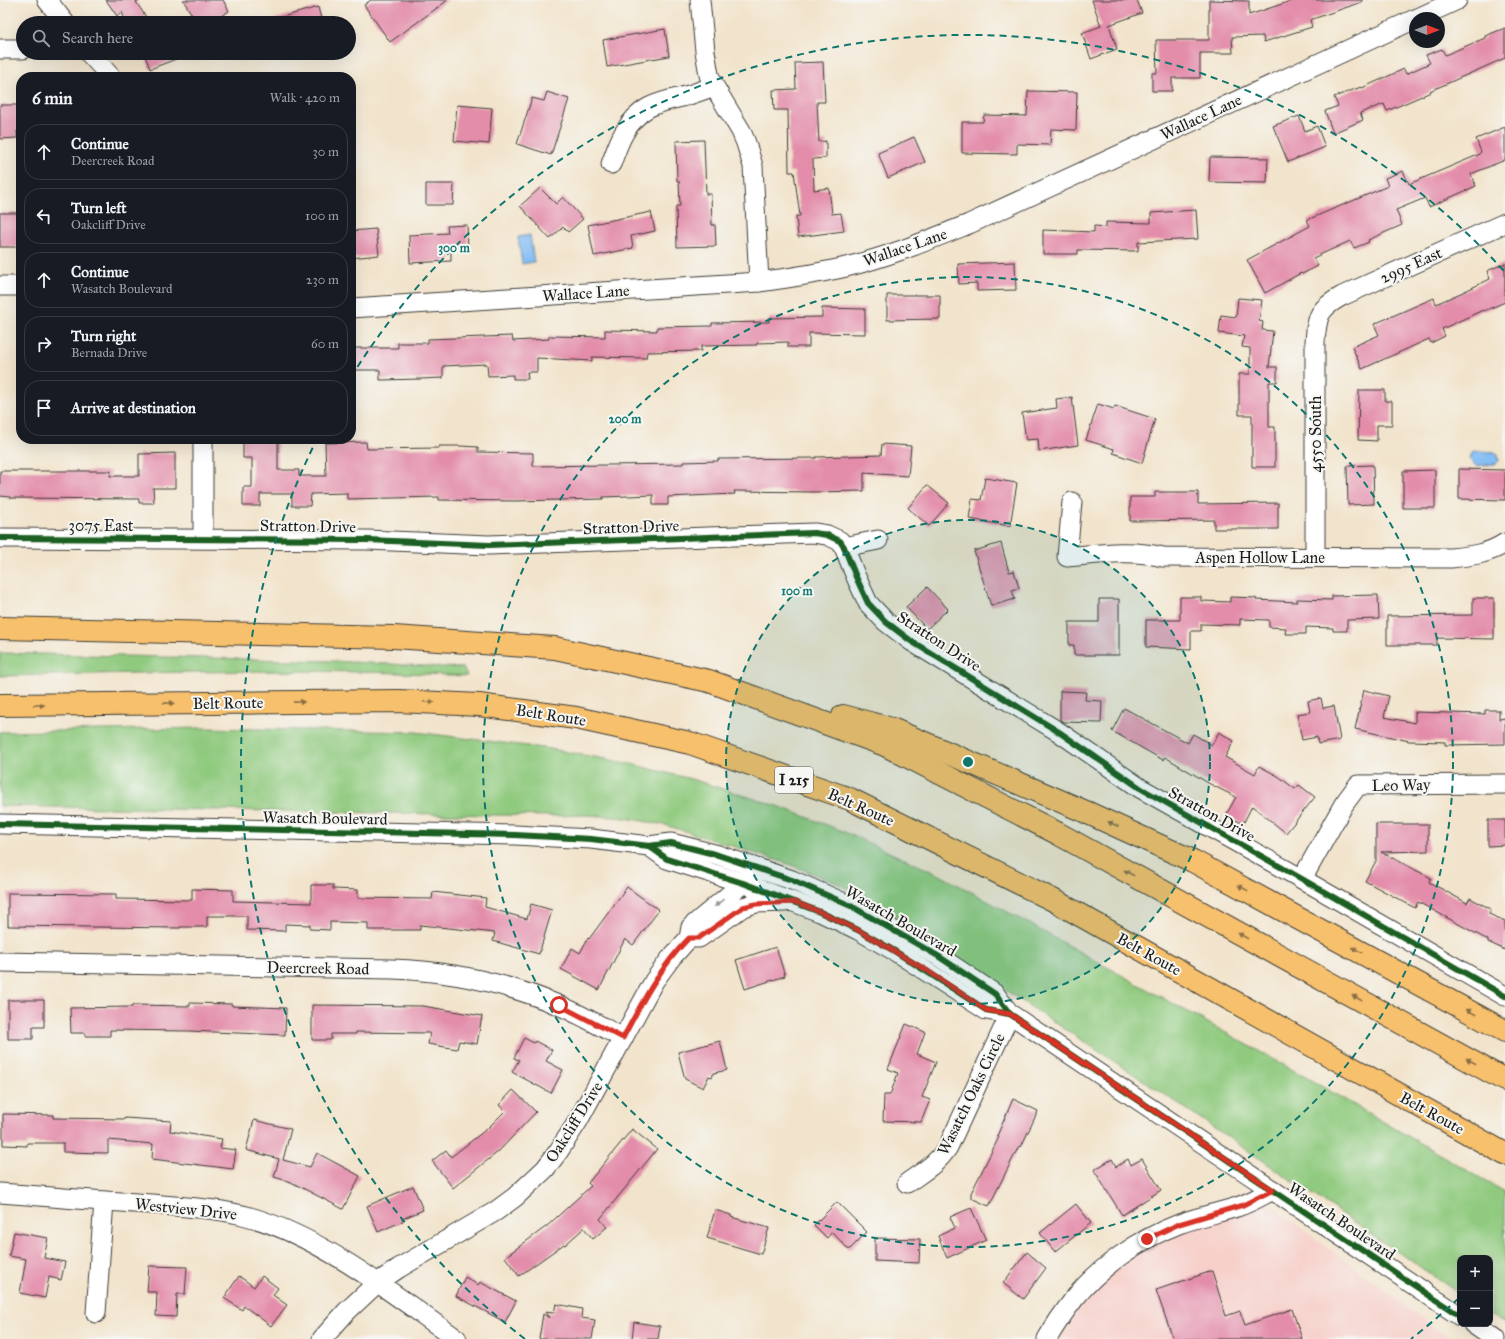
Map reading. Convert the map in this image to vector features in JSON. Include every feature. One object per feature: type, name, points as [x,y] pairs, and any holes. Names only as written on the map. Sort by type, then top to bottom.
[{"type":"highway","points":[[0,628],[394,637],[555,648],[710,681],[892,729],[1086,812],[1193,861],[1505,1031]]},
{"type":"highway","points":[[710,681],[885,745],[1057,833],[1505,1080]]},
{"type":"highway","name":"Belt Route","points":[[0,705],[399,701],[479,705],[576,718],[690,743],[850,799],[1055,901],[1505,1154]]},
{"type":"street","points":[[47,0],[60,16]]},
{"type":"street","points":[[700,0],[706,63],[714,86],[741,131],[750,154],[755,187],[759,282]]},
{"type":"street","name":"Wallace Lane","points":[[1431,12],[1457,0]]},
{"type":"street","name":"Wallace Lane","points":[[356,308],[759,282],[816,274],[876,259],[936,238],[997,212],[1409,22]]},
{"type":"street","points":[[0,49],[16,48]]},
{"type":"street","points":[[95,60],[106,72]]},
{"type":"street","points":[[611,164],[624,134],[639,114],[653,104],[661,101],[687,95],[714,86]]},
{"type":"street","name":"2995 East","points":[[1320,312],[1329,303],[1342,296],[1505,223]]},
{"type":"street","points":[[0,286],[16,286]]},
{"type":"street","name":"4550 South","points":[[1315,556],[1315,342],[1316,324],[1320,312]]},
{"type":"street","points":[[203,444],[203,538]]},
{"type":"street","name":"Aspen Hollow Lane","points":[[1072,502],[1067,557],[1122,552],[1153,554],[1163,557],[1315,556],[1451,558],[1474,556],[1498,548],[1505,543]]},
{"type":"street","name":"Stratton Drive","points":[[203,538],[367,540],[490,545],[814,533],[834,537],[840,541],[844,547],[868,603],[886,622],[911,641],[1059,732],[1140,788],[1505,996]]},
{"type":"street","name":"3075 East","points":[[0,538],[203,538]]},
{"type":"street","points":[[844,547],[878,540]]},
{"type":"street","name":"Leo Way","points":[[1302,879],[1344,804],[1358,785],[1505,784]]},
{"type":"street","name":"Wasatch Boulevard","points":[[0,824],[515,835],[591,839],[649,846],[671,843],[760,869],[822,892],[851,906],[938,956],[996,994],[1010,1014],[1457,1314]]},
{"type":"street","name":"Wasatch Boulevard","points":[[649,846],[667,859],[743,883],[820,912],[858,930],[928,971],[986,1010],[1010,1014]]},
{"type":"street","name":"Oakcliff Drive","points":[[322,1339],[346,1312],[377,1283],[399,1268],[490,1216],[515,1198],[530,1184],[558,1152],[568,1137],[646,995],[662,969],[689,938],[691,927],[760,869]]},
{"type":"street","points":[[689,938],[699,938],[743,907],[756,904],[795,902]]},
{"type":"street","name":"Deercreek Road","points":[[0,962],[384,969],[451,973],[496,983],[537,996],[582,1016],[623,1038]]},
{"type":"street","name":"Wasatch Oaks Circle","points":[[907,1182],[930,1168],[937,1162],[948,1147],[1010,1014]]},
{"type":"street","points":[[1047,1339],[1075,1298],[1102,1271],[1131,1248],[1163,1230],[1196,1218],[1236,1207],[1273,1190]]},
{"type":"street","name":"Westview Drive","points":[[0,1193],[204,1208],[250,1216],[299,1235],[324,1248],[457,1339]]},
{"type":"street","points":[[96,1313],[104,1201]]},
{"type":"street","points":[[1477,1327],[1495,1339]]},
{"type":"shaded area","points":[[1249,1189],[1450,1339],[1046,1339],[1124,1244]]},
{"type":"green space","points":[[0,653],[332,661],[463,668],[467,676],[409,673],[292,671],[0,676]]},
{"type":"green space","points":[[202,728],[416,732],[551,749],[627,763],[691,779],[778,806],[840,830],[940,875],[1302,1075],[1505,1192],[1505,1323],[1493,1316],[1493,1255],[1457,1255],[1457,1292],[1173,1100],[961,961],[881,906],[835,882],[786,863],[665,825],[625,818],[588,815],[551,816],[0,806],[0,732]]},
{"type":"water","points":[[530,235],[534,262],[522,264],[518,237]]},
{"type":"water","points":[[1472,452],[1495,452],[1498,455],[1499,461],[1495,464],[1476,466],[1470,460]]},
{"type":"building","points":[[106,0],[139,0],[136,2],[145,16],[123,16],[122,12],[117,16]]},
{"type":"building","points":[[183,0],[223,0],[229,11],[221,16],[193,16]]},
{"type":"building","points":[[371,0],[448,0],[390,42],[364,5]]},
{"type":"building","points":[[1092,0],[1137,0],[1142,13],[1109,25],[1117,49],[1091,59],[1082,33],[1101,26]]},
{"type":"building","points":[[1209,0],[1249,1],[1249,15],[1294,0],[1362,0],[1362,2],[1310,20],[1312,27],[1264,42],[1263,36],[1232,37],[1233,53],[1200,53],[1200,78],[1172,78],[1172,91],[1152,91],[1152,73],[1157,73],[1156,40],[1209,40]]},
{"type":"building","points":[[318,7],[320,16],[286,16]]},
{"type":"building","points":[[1505,28],[1505,58],[1387,111],[1384,104],[1360,113],[1363,120],[1333,133],[1325,111],[1338,106],[1334,97],[1361,87],[1362,88],[1404,69],[1406,74],[1430,63],[1426,55],[1442,49],[1445,55]]},
{"type":"building","points":[[665,29],[669,56],[607,67],[603,40]]},
{"type":"building","points":[[147,60],[173,60],[150,69]]},
{"type":"building","points":[[823,62],[825,102],[817,102],[819,142],[826,141],[826,158],[813,159],[814,190],[829,188],[832,214],[841,213],[844,231],[798,237],[796,216],[800,216],[794,172],[789,172],[788,110],[774,110],[773,90],[796,89],[795,63]]},
{"type":"building","points":[[1028,91],[1077,92],[1076,130],[1051,129],[1050,145],[1017,144],[1017,154],[962,153],[962,122],[983,122],[984,115],[1027,116]]},
{"type":"building","points":[[547,92],[569,99],[551,155],[517,144],[532,98],[544,101]]},
{"type":"building","points":[[0,105],[16,105],[16,138],[0,139]]},
{"type":"building","points":[[457,105],[492,108],[489,144],[454,141]]},
{"type":"building","points":[[1299,116],[1305,131],[1317,126],[1325,147],[1288,162],[1273,126]]},
{"type":"building","points":[[1505,127],[1505,160],[1471,174],[1476,186],[1429,207],[1425,198],[1396,210],[1402,225],[1354,248],[1350,241],[1313,258],[1318,266],[1302,274],[1301,273],[1265,293],[1247,260],[1310,226],[1307,220],[1388,186],[1385,178],[1403,171],[1409,184],[1478,155],[1481,152],[1476,139]]},
{"type":"building","points":[[914,137],[925,162],[888,178],[878,153]]},
{"type":"building","points":[[704,140],[706,194],[711,194],[712,225],[715,225],[716,246],[677,247],[676,206],[680,206],[679,181],[677,181],[676,141]]},
{"type":"building","points":[[1210,157],[1268,158],[1267,183],[1209,182]]},
{"type":"building","points":[[426,184],[454,184],[453,205],[426,205]]},
{"type":"building","points":[[540,188],[556,204],[563,197],[583,219],[568,232],[563,227],[550,239],[520,206]]},
{"type":"building","points":[[1196,210],[1198,239],[1138,242],[1138,251],[1078,250],[1078,254],[1043,254],[1043,230],[1094,232],[1094,226],[1106,227],[1106,222],[1151,223],[1151,213]]},
{"type":"building","points":[[651,212],[655,231],[631,236],[633,248],[594,256],[588,225]]},
{"type":"building","points":[[0,213],[16,213],[16,247],[0,247]]},
{"type":"building","points":[[467,225],[468,250],[451,250],[451,261],[410,263],[409,235],[448,233],[447,226]]},
{"type":"building","points":[[376,229],[379,255],[356,257],[356,231]]},
{"type":"building","points":[[1015,262],[1016,290],[977,291],[977,283],[959,284],[958,264]]},
{"type":"building","points":[[1505,263],[1505,302],[1484,311],[1483,310],[1442,329],[1445,336],[1431,343],[1429,339],[1362,369],[1352,347],[1379,335],[1374,324],[1434,298],[1436,304],[1463,292],[1490,279],[1487,271]]},
{"type":"building","points":[[887,295],[940,295],[940,319],[887,320]]},
{"type":"building","points":[[1238,298],[1262,300],[1259,321],[1263,322],[1262,330],[1273,331],[1269,367],[1277,367],[1277,382],[1269,382],[1269,427],[1275,427],[1275,467],[1252,467],[1252,415],[1239,415],[1239,374],[1250,374],[1250,348],[1242,347],[1244,336],[1219,333],[1221,315],[1236,317]]},
{"type":"building","points":[[822,308],[865,309],[865,334],[809,333],[809,347],[788,347],[788,342],[757,343],[757,345],[701,346],[701,351],[647,352],[646,358],[592,357],[592,361],[537,358],[537,372],[527,372],[528,379],[513,379],[513,375],[488,376],[487,364],[443,366],[443,378],[380,380],[380,370],[356,370],[356,348],[398,348],[398,343],[428,343],[428,339],[512,336],[513,341],[549,339],[549,336],[605,337],[605,330],[657,331],[657,327],[712,326],[712,323],[769,322],[769,318],[822,317]]},
{"type":"building","points":[[1359,390],[1385,390],[1385,401],[1392,401],[1392,425],[1377,425],[1377,441],[1358,440]]},
{"type":"building","points":[[1072,397],[1078,445],[1039,451],[1038,439],[1026,440],[1022,413],[1057,408],[1056,399]]},
{"type":"building","points":[[1098,404],[1114,409],[1115,406],[1155,419],[1142,463],[1113,453],[1114,449],[1086,440]]},
{"type":"building","points":[[356,442],[366,442],[367,449],[439,448],[439,446],[460,446],[478,447],[478,452],[533,453],[533,466],[683,464],[683,462],[718,461],[718,459],[816,458],[881,455],[882,444],[911,446],[908,476],[864,473],[864,491],[734,491],[735,494],[668,497],[668,505],[653,505],[653,495],[603,497],[603,499],[515,501],[439,500],[439,497],[347,499],[347,493],[311,494],[310,506],[292,506],[292,494],[260,494],[260,506],[243,506],[243,487],[252,487],[252,458],[243,458],[243,444],[278,444],[278,470],[299,470],[299,476],[326,476],[325,444],[356,444]]},
{"type":"building","points":[[175,453],[175,488],[153,488],[154,503],[139,503],[139,499],[10,498],[0,496],[0,471],[111,471],[110,476],[139,476],[139,454]]},
{"type":"building","points":[[1373,465],[1374,504],[1348,505],[1347,466]]},
{"type":"building","points":[[1459,469],[1505,470],[1505,500],[1459,499]]},
{"type":"building","points":[[1435,470],[1435,508],[1403,508],[1403,471]]},
{"type":"building","points":[[985,478],[1017,483],[1010,526],[969,519],[972,499],[981,500]]},
{"type":"building","points":[[927,485],[949,503],[929,526],[908,508]]},
{"type":"building","points":[[1155,492],[1198,492],[1198,504],[1278,503],[1278,529],[1214,529],[1214,520],[1130,521],[1130,497],[1155,497]]},
{"type":"building","points":[[1001,543],[1009,572],[1014,571],[1019,588],[1012,590],[1015,599],[991,606],[974,551]]},
{"type":"building","points":[[927,587],[948,609],[927,629],[906,607]]},
{"type":"building","points":[[1378,595],[1379,619],[1347,620],[1347,631],[1333,631],[1333,628],[1306,627],[1306,634],[1285,634],[1286,628],[1269,627],[1269,620],[1240,619],[1240,625],[1201,624],[1201,631],[1191,631],[1191,649],[1146,647],[1146,620],[1180,620],[1180,597],[1201,597],[1201,601],[1230,602],[1230,597],[1297,602],[1297,599],[1332,600],[1332,596]]},
{"type":"building","points":[[1473,598],[1494,598],[1494,639],[1437,638],[1437,645],[1387,645],[1387,616],[1473,615]]},
{"type":"building","points":[[1099,599],[1119,599],[1119,655],[1074,655],[1074,645],[1069,645],[1069,622],[1099,622]]},
{"type":"building","points":[[1364,690],[1389,696],[1384,717],[1415,723],[1415,712],[1485,714],[1485,710],[1499,710],[1499,719],[1505,718],[1505,744],[1445,745],[1445,742],[1409,741],[1355,729]]},
{"type":"building","points":[[1060,691],[1086,692],[1085,700],[1102,701],[1101,723],[1064,722],[1060,720]]},
{"type":"building","points":[[1321,698],[1323,708],[1334,706],[1340,740],[1318,744],[1317,737],[1302,740],[1297,714],[1310,712],[1308,701]]},
{"type":"building","points":[[1124,708],[1188,743],[1193,734],[1212,745],[1219,732],[1234,741],[1225,757],[1255,774],[1259,766],[1278,776],[1295,789],[1299,785],[1315,797],[1286,833],[1252,806],[1243,824],[1226,815],[1236,797],[1210,784],[1165,757],[1163,760],[1112,731]]},
{"type":"building","points":[[1488,820],[1505,820],[1505,845],[1488,846]]},
{"type":"building","points":[[1376,824],[1428,824],[1428,851],[1381,852],[1431,878],[1429,882],[1467,903],[1470,898],[1491,909],[1489,914],[1505,921],[1505,950],[1488,942],[1488,940],[1418,902],[1415,908],[1365,881],[1376,861]]},
{"type":"building","points":[[311,885],[333,885],[333,889],[358,890],[358,898],[432,899],[433,892],[486,898],[485,907],[527,919],[531,904],[552,910],[539,954],[493,941],[495,933],[420,925],[420,930],[368,930],[368,923],[330,922],[330,930],[310,929],[310,925],[285,924],[285,931],[247,930],[247,916],[207,916],[207,927],[8,926],[8,893],[116,894],[116,899],[192,900],[192,889],[233,890],[233,901],[311,903]]},
{"type":"building","points":[[627,887],[659,910],[633,945],[625,939],[599,990],[561,969],[572,948],[580,953],[588,938],[589,939]]},
{"type":"building","points":[[776,947],[785,976],[745,989],[736,960]]},
{"type":"building","points":[[8,1000],[44,1000],[44,1027],[33,1027],[33,1039],[8,1039]]},
{"type":"building","points":[[190,1003],[286,1008],[285,1035],[189,1031],[110,1030],[110,1036],[85,1036],[85,1033],[71,1033],[70,1008],[132,1007],[132,1005],[190,1006]]},
{"type":"building","points":[[312,1005],[423,1006],[482,1016],[477,1044],[459,1041],[457,1049],[428,1044],[430,1033],[356,1032],[356,1034],[331,1034],[331,1040],[312,1040]]},
{"type":"building","points":[[906,1024],[925,1032],[917,1054],[936,1062],[922,1097],[930,1100],[921,1122],[883,1121],[884,1095],[890,1095],[898,1073],[888,1069]]},
{"type":"building","points":[[524,1038],[534,1043],[535,1041],[552,1050],[546,1061],[563,1070],[551,1093],[512,1072],[519,1060],[514,1058]]},
{"type":"building","points":[[720,1041],[727,1070],[714,1073],[712,1077],[709,1076],[703,1088],[685,1079],[678,1052]]},
{"type":"building","points":[[513,1090],[536,1112],[499,1151],[453,1188],[432,1161],[446,1150],[451,1157],[488,1128],[505,1111],[499,1105]]},
{"type":"building","points":[[1013,1099],[1038,1111],[1021,1147],[1019,1146],[989,1206],[971,1198],[971,1193],[999,1137],[997,1136]]},
{"type":"building","points":[[3,1114],[53,1115],[53,1118],[125,1118],[171,1121],[170,1131],[222,1139],[220,1148],[236,1150],[233,1169],[152,1159],[153,1144],[108,1140],[108,1153],[63,1152],[63,1143],[27,1143],[27,1146],[3,1145]]},
{"type":"building","points":[[254,1120],[291,1129],[283,1160],[310,1167],[317,1153],[360,1176],[343,1209],[291,1182],[274,1177],[279,1159],[246,1150]]},
{"type":"building","points":[[632,1129],[657,1149],[600,1219],[607,1227],[593,1239],[584,1228],[565,1245],[564,1244],[519,1276],[505,1257],[547,1226],[591,1186],[588,1183]]},
{"type":"building","points":[[1112,1159],[1116,1167],[1128,1159],[1131,1165],[1142,1159],[1161,1190],[1122,1215],[1094,1170]]},
{"type":"building","points":[[413,1186],[423,1210],[378,1232],[367,1206]]},
{"type":"building","points":[[837,1202],[867,1232],[849,1250],[832,1232],[827,1238],[814,1225]]},
{"type":"building","points":[[1076,1204],[1091,1223],[1055,1252],[1040,1233]]},
{"type":"building","points":[[971,1208],[986,1240],[947,1258],[938,1236],[955,1228],[950,1217]]},
{"type":"building","points":[[715,1210],[731,1215],[731,1217],[769,1228],[761,1254],[707,1238]]},
{"type":"building","points":[[14,1232],[48,1238],[44,1258],[65,1262],[61,1280],[49,1277],[45,1298],[20,1293],[26,1259],[9,1256]]},
{"type":"building","points":[[875,1238],[920,1239],[919,1263],[875,1261]]},
{"type":"building","points":[[1027,1252],[1046,1268],[1023,1299],[1003,1283]]},
{"type":"building","points":[[149,1266],[187,1267],[185,1294],[177,1294],[176,1317],[156,1316],[157,1292],[147,1292]]},
{"type":"building","points":[[1212,1271],[1226,1316],[1240,1311],[1245,1325],[1292,1309],[1302,1339],[1173,1339],[1156,1290]]},
{"type":"building","points":[[239,1276],[254,1287],[262,1276],[278,1288],[273,1295],[287,1305],[271,1326],[244,1306],[242,1310],[224,1298]]},
{"type":"building","points":[[465,1277],[478,1285],[480,1282],[516,1301],[505,1322],[456,1296]]},
{"type":"building","points":[[556,1304],[582,1309],[581,1318],[595,1320],[592,1339],[539,1339],[543,1314],[549,1318],[545,1312],[554,1313]]},
{"type":"building","points":[[634,1322],[660,1326],[658,1339],[632,1339]]},
{"type":"cycle path","points":[[0,538],[367,540],[489,545],[814,533],[827,535],[840,541],[844,547],[868,603],[886,622],[911,641],[1059,732],[1140,788],[1505,996]]},
{"type":"cycle path","points":[[0,824],[515,835],[591,839],[649,846],[671,843],[718,855],[792,880],[851,906],[938,956],[995,994],[1010,1014],[1457,1314]]},
{"type":"cycle path","points":[[649,846],[667,859],[743,883],[820,912],[858,930],[893,950],[986,1010],[1010,1014]]},
{"type":"route","points":[[559,1005],[623,1038],[662,969],[689,938],[699,938],[735,911],[743,907],[756,904],[795,902],[858,930],[928,971],[986,1010],[1010,1014],[1273,1190],[1243,1205],[1179,1224],[1163,1230],[1147,1239]]}]
